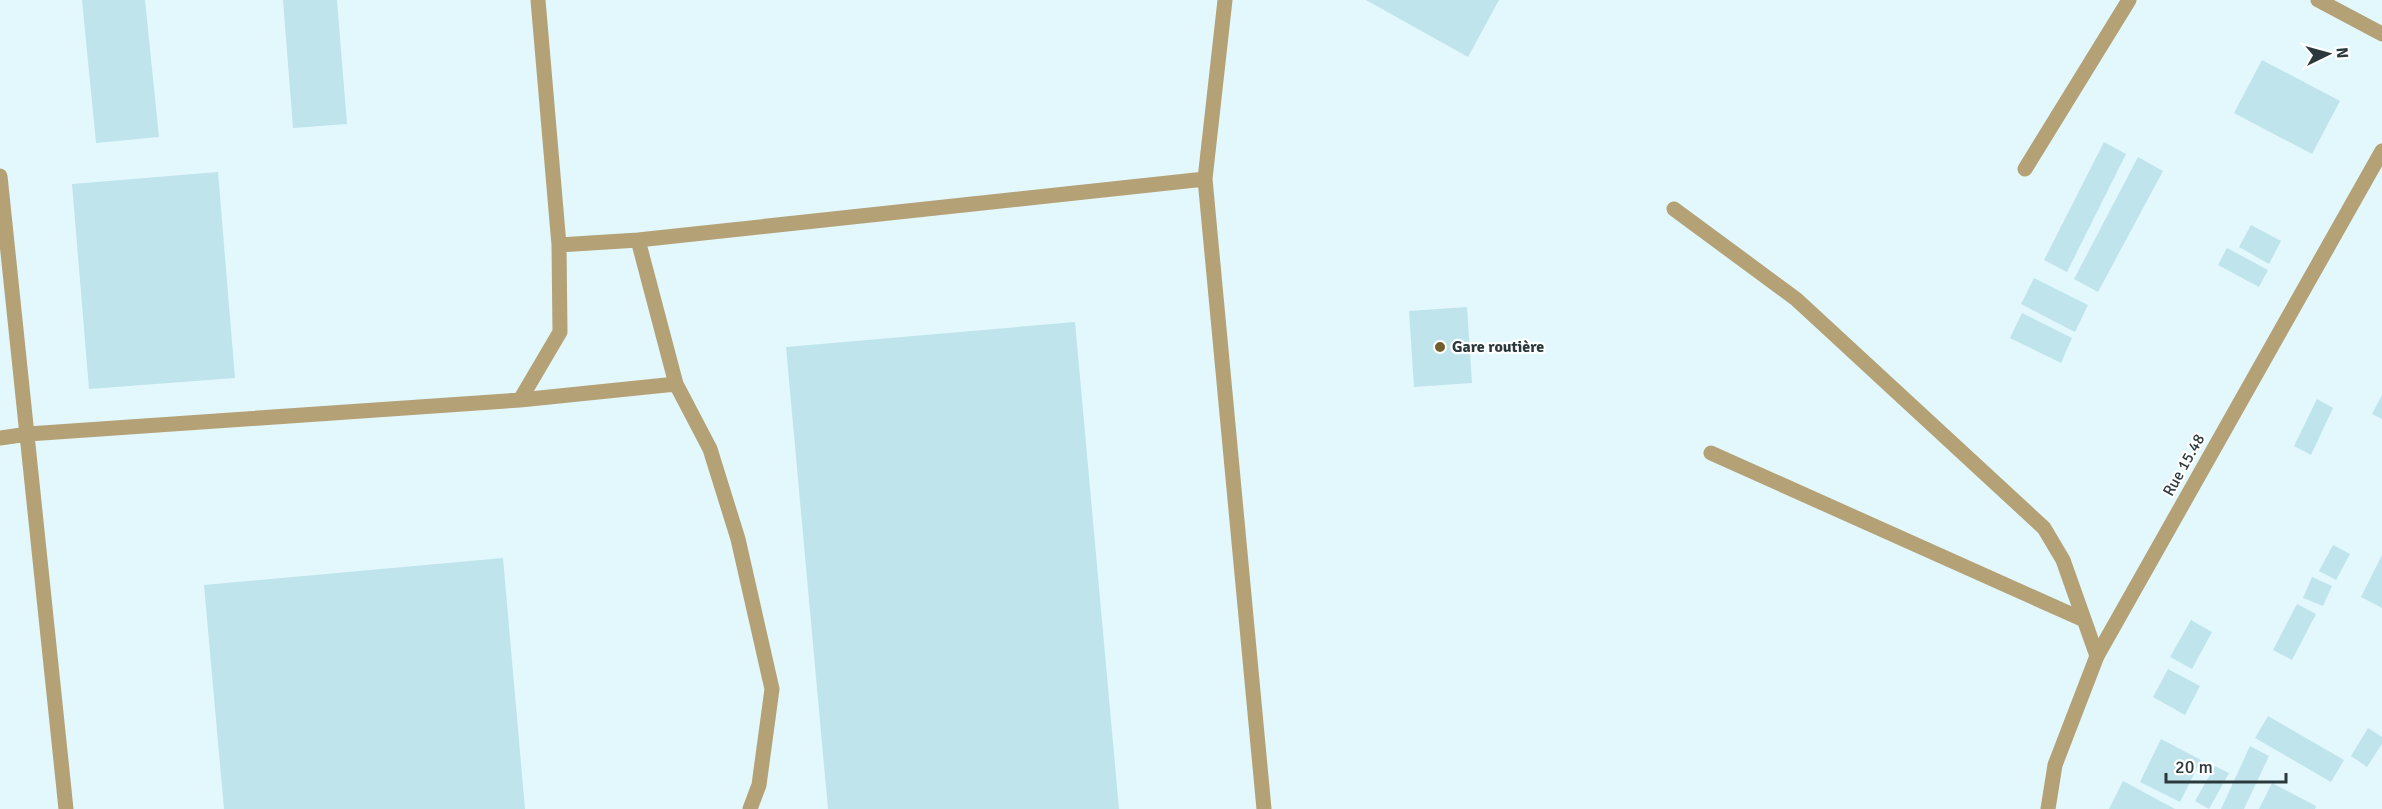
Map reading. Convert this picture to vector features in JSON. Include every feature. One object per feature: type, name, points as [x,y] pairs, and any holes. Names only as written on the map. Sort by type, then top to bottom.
[{"type":"street","points":[[520,400],[560,333],[559,245],[538,0]]},
{"type":"street","points":[[1225,0],[1205,179],[1264,809]]},
{"type":"street","points":[[2025,169],[2129,0]]},
{"type":"street","points":[[2318,0],[2382,34]]},
{"type":"street","name":"Rue 15.48","points":[[2048,809],[2055,765],[2097,656],[2382,151]]},
{"type":"street","points":[[0,176],[66,809]]},
{"type":"street","points":[[559,245],[638,240],[1205,179]]},
{"type":"street","points":[[1674,209],[1796,299],[2044,528],[2063,560],[2097,656]]},
{"type":"street","points":[[638,240],[676,384],[710,449],[735,527],[772,689],[759,785],[750,809]]},
{"type":"street","points":[[0,438],[28,434],[520,400],[676,384]]},
{"type":"street","points":[[1711,453],[2084,620]]},
{"type":"building","points":[[82,0],[145,0],[159,137],[96,143]]},
{"type":"building","points":[[283,0],[337,0],[347,124],[293,128]]},
{"type":"building","points":[[1366,0],[1499,0],[1468,57]]},
{"type":"building","points":[[2262,60],[2340,101],[2312,154],[2234,113]]},
{"type":"building","points":[[2104,142],[2126,154],[2067,272],[2044,260]]},
{"type":"building","points":[[2138,157],[2163,171],[2098,292],[2074,279]]},
{"type":"building","points":[[218,172],[235,378],[89,389],[72,184]]},
{"type":"building","points":[[2251,225],[2281,241],[2269,264],[2239,247]]},
{"type":"building","points":[[2227,248],[2268,270],[2259,287],[2218,265]]},
{"type":"building","points":[[2034,278],[2088,305],[2075,332],[2021,304]]},
{"type":"building","name":"Gare routière","points":[[1467,307],[1472,383],[1414,387],[1409,311]]},
{"type":"building","points":[[2022,313],[2072,338],[2061,363],[2010,338]]},
{"type":"building","points":[[1075,322],[1119,809],[828,809],[786,347]]},
{"type":"building","points":[[2382,395],[2382,419],[2372,414]]},
{"type":"building","points":[[2317,399],[2333,408],[2311,455],[2294,446]]},
{"type":"building","points":[[2333,545],[2350,554],[2336,580],[2319,571]]},
{"type":"building","points":[[2382,555],[2382,608],[2361,597]]},
{"type":"building","points":[[503,558],[525,809],[224,809],[204,585]]},
{"type":"building","points":[[2312,577],[2332,586],[2323,606],[2303,598]]},
{"type":"building","points":[[2297,604],[2316,614],[2292,660],[2273,650]]},
{"type":"building","points":[[2191,620],[2212,632],[2192,669],[2170,657]]},
{"type":"building","points":[[2168,669],[2200,686],[2185,715],[2153,697]]},
{"type":"building","points":[[2268,716],[2344,760],[2331,782],[2255,738]]},
{"type":"building","points":[[2368,728],[2382,737],[2382,744],[2367,767],[2351,756]]},
{"type":"building","points":[[2161,739],[2201,760],[2180,802],[2140,782]]},
{"type":"building","points":[[2250,746],[2269,756],[2244,809],[2221,809]]},
{"type":"building","points":[[2215,766],[2229,773],[2209,809],[2195,801]]},
{"type":"building","points":[[2123,781],[2175,809],[2109,809]]},
{"type":"building","points":[[2272,783],[2316,806],[2315,809],[2259,809]]},
{"type":"place","name":"Gare routière","points":[[1440,347]]}]
